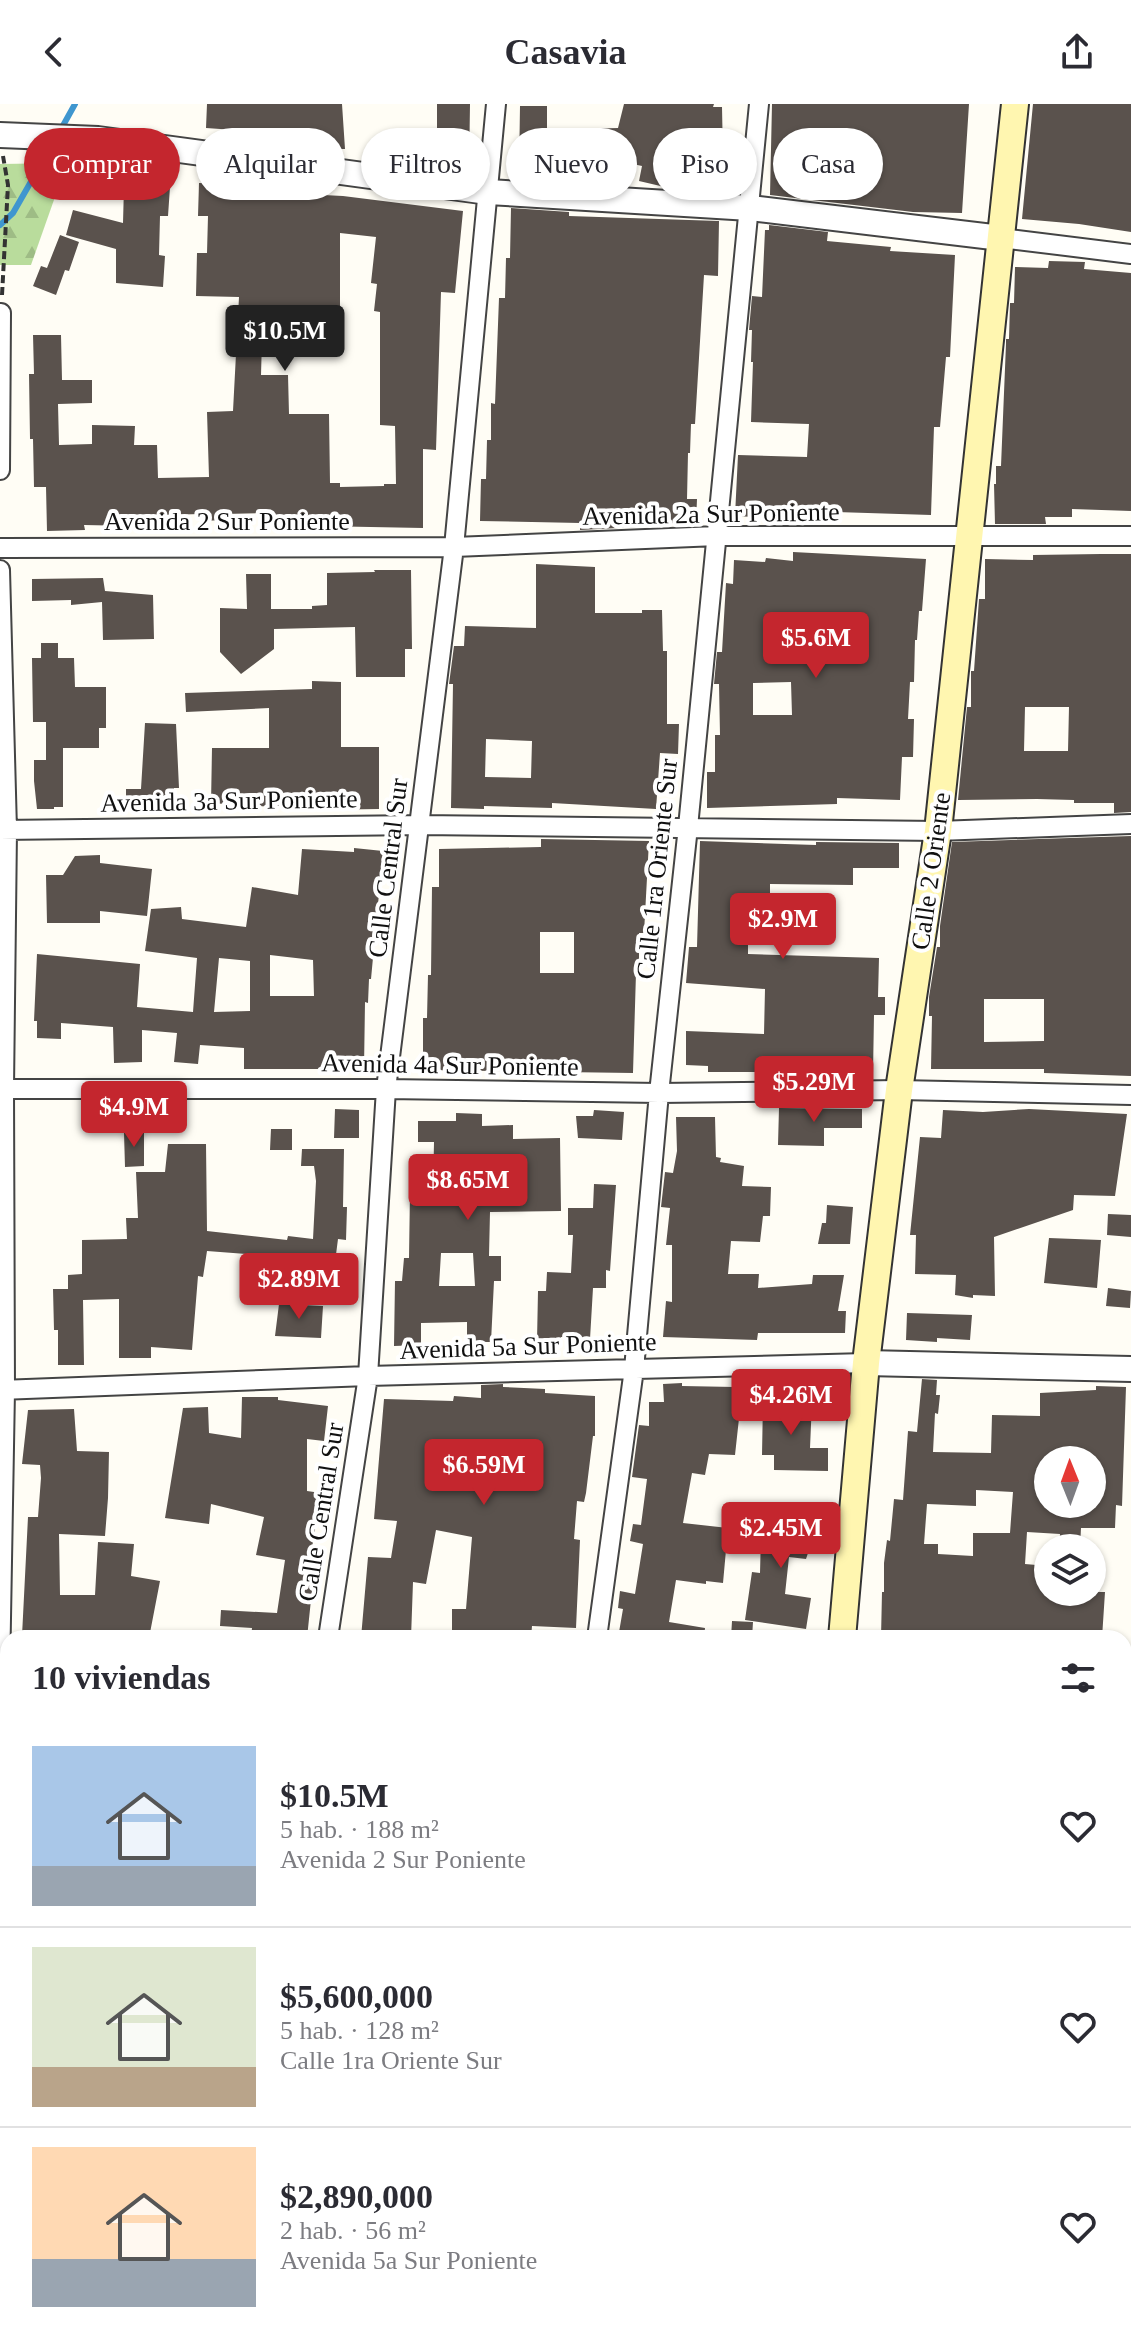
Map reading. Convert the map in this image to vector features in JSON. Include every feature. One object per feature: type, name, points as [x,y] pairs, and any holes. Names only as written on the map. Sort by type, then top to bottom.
[{"type":"main road","name":"Calle 2 Oriente","points":[[843,1630],[866,1363],[899,1090],[938,831],[1015,104]]},
{"type":"street","name":"Calle Central Sur","points":[[490,170],[496,104]]},
{"type":"street","name":"Calle 1ra Oriente Sur","points":[[598,1630],[634,1369],[759,104]]},
{"type":"street","points":[[1,144],[28,137],[98,139],[361,175]]},
{"type":"street","points":[[490,192],[750,208],[1131,254]]},
{"type":"street","name":"Calle Central Sur","points":[[329,1630],[368,1376],[386,1089],[454,547],[487,200]]},
{"type":"street","points":[[0,470],[1,313]]},
{"type":"street","name":"Avenida 2a Sur Poniente","points":[[454,547],[717,536],[1131,536]]},
{"type":"street","name":"Avenida 2 Sur Poniente","points":[[0,548],[454,547]]},
{"type":"street","points":[[0,570],[4,830],[3,1630]]},
{"type":"street","name":"Avenida 3a Sur Poniente","points":[[4,830],[420,825],[938,831],[1131,824]]},
{"type":"street","name":"Avenida 4a Sur Poniente","points":[[2,1089],[659,1093],[899,1090],[1131,1095]]},
{"type":"street","points":[[866,1363],[1131,1369]]},
{"type":"street","name":"Avenida 5a Sur Poniente","points":[[3,1390],[368,1376],[866,1363]]},
{"type":"path","points":[[1,144],[8,185],[1,313]]},
{"type":"green space","points":[[0,164],[24,164],[24,200],[54,200],[31,265],[0,265]]},
{"type":"building","points":[[207,104],[342,104],[344,128],[206,128]]},
{"type":"building","points":[[437,104],[470,104],[470,128],[437,128]]},
{"type":"building","points":[[624,104],[714,104],[713,107],[722,107],[722,128],[653,128],[653,184],[639,181],[642,166],[637,165],[637,128],[618,128]]},
{"type":"building","points":[[772,104],[969,104],[962,213],[913,212],[812,200],[883,200],[883,128],[773,128],[773,195],[770,195]]},
{"type":"building","points":[[1033,104],[1131,104],[1131,232],[1022,219]]},
{"type":"building","points":[[520,106],[547,106],[547,128],[520,128]]},
{"type":"building","points":[[345,196],[463,211],[455,293],[441,292],[436,450],[423,449],[423,528],[266,525],[265,513],[224,514],[224,520],[202,521],[202,514],[159,515],[159,531],[134,532],[134,526],[84,525],[85,530],[47,531],[46,487],[34,487],[33,439],[30,439],[29,374],[34,374],[33,335],[61,335],[62,380],[92,380],[92,403],[58,404],[59,445],[92,444],[92,425],[135,426],[134,445],[157,445],[158,478],[209,477],[207,412],[233,411],[239,297],[196,296],[197,253],[207,253],[208,216],[198,216],[198,200],[345,200]],"holes":[[[340,233],[376,237],[371,283],[377,284],[374,311],[380,312],[380,425],[395,426],[396,484],[340,487],[340,483],[330,483],[329,414],[289,414],[288,375],[261,375],[263,305],[311,306],[311,311],[340,311]]]},
{"type":"building","points":[[124,200],[169,200],[168,216],[160,216],[159,255],[165,256],[163,287],[116,283],[116,249],[66,235],[73,210],[123,223]]},
{"type":"building","points":[[511,208],[569,212],[569,216],[719,221],[718,276],[704,275],[695,424],[691,424],[688,453],[687,499],[697,499],[696,524],[639,522],[638,527],[580,530],[580,523],[480,521],[481,479],[486,479],[487,440],[491,440],[491,403],[495,404],[499,298],[505,298],[506,258],[510,258]]},
{"type":"building","points":[[769,225],[828,232],[827,241],[891,247],[890,251],[955,255],[950,357],[946,357],[940,427],[934,427],[931,515],[836,512],[835,521],[735,516],[738,455],[807,457],[809,424],[751,422],[753,362],[752,330],[749,330],[752,296],[762,297],[765,230],[769,230]]},
{"type":"building","points":[[60,235],[79,242],[56,295],[33,286],[41,266],[47,268]]},
{"type":"building","points":[[1049,261],[1085,262],[1084,269],[1131,273],[1131,511],[1072,509],[1072,517],[1045,517],[1046,524],[995,524],[994,484],[996,466],[1001,466],[1006,339],[1009,339],[1010,303],[1014,303],[1015,267],[1048,268]]},
{"type":"building","points":[[793,552],[926,559],[922,611],[919,611],[915,640],[914,682],[910,682],[908,719],[914,719],[913,757],[902,757],[900,800],[837,798],[837,804],[707,808],[707,772],[715,772],[715,735],[720,735],[719,684],[714,684],[717,652],[722,652],[726,583],[733,584],[734,560],[765,562],[766,558],[793,561]],"holes":[[[791,682],[792,715],[753,715],[753,683]]]},
{"type":"building","points":[[1131,554],[1131,812],[1114,813],[1114,803],[1074,803],[1074,800],[958,800],[967,707],[971,707],[971,671],[974,671],[979,599],[985,599],[985,559],[1033,560],[1033,555]],"holes":[[[1025,707],[1069,707],[1068,751],[1024,751]]]},
{"type":"building","points":[[536,564],[595,567],[595,613],[662,610],[663,651],[667,651],[667,724],[679,724],[678,754],[660,753],[656,809],[552,803],[552,808],[451,808],[453,684],[449,684],[454,646],[464,646],[465,626],[536,628]],"holes":[[[486,739],[532,741],[531,778],[485,777]]]},
{"type":"building","points":[[411,570],[412,649],[405,649],[405,677],[356,677],[355,627],[274,629],[274,649],[241,674],[220,652],[220,608],[247,609],[246,574],[271,574],[271,609],[312,609],[312,606],[327,605],[327,573]]},
{"type":"building","points":[[103,578],[105,591],[153,595],[154,639],[103,640],[102,602],[71,605],[71,600],[32,601],[32,579]]},
{"type":"building","points":[[41,643],[58,643],[58,658],[74,658],[75,687],[106,687],[106,728],[99,728],[99,748],[63,748],[63,807],[54,809],[37,809],[34,781],[34,760],[46,760],[46,722],[33,722],[32,658],[41,658]]},
{"type":"building","points":[[312,681],[341,682],[341,747],[379,747],[379,809],[314,810],[314,805],[240,807],[239,803],[211,804],[212,748],[269,748],[269,708],[186,712],[185,693],[312,689]]},
{"type":"building","points":[[145,723],[176,724],[179,788],[174,788],[174,798],[143,798],[143,808],[126,808],[126,789],[141,789]]},
{"type":"building","points":[[1131,836],[1131,1076],[1044,1073],[1044,1069],[931,1069],[932,1016],[929,1016],[929,997],[937,947],[940,947],[952,842]],"holes":[[[984,999],[1044,999],[1044,1041],[984,1042]]]},
{"type":"building","points":[[541,839],[649,841],[644,933],[639,933],[639,973],[636,973],[633,1073],[423,1070],[423,1018],[427,1018],[428,975],[431,975],[432,887],[439,887],[439,849],[541,847]],"holes":[[[540,932],[574,932],[574,973],[540,973]]]},
{"type":"building","points":[[700,841],[816,845],[816,842],[899,843],[899,868],[853,868],[853,885],[770,884],[770,920],[748,920],[748,954],[879,958],[878,997],[885,997],[885,1015],[874,1015],[873,1073],[837,1072],[837,1062],[786,1061],[786,1076],[764,1076],[764,1072],[708,1072],[708,1066],[686,1065],[686,1031],[764,1034],[765,989],[686,983],[689,947],[697,947]]},
{"type":"building","points":[[354,848],[383,851],[371,979],[368,1003],[365,1002],[364,1069],[244,1069],[244,1048],[200,1045],[198,1064],[174,1062],[177,1033],[142,1030],[142,1062],[114,1063],[113,1027],[61,1023],[61,1039],[37,1038],[37,1021],[34,1021],[37,954],[140,964],[137,1007],[193,1012],[197,958],[145,951],[151,909],[181,907],[182,919],[246,927],[252,887],[298,895],[302,849],[354,852]],"holes":[[[270,955],[313,960],[314,996],[270,996]],[[219,958],[250,961],[250,1011],[214,1012]]]},
{"type":"building","points":[[100,855],[100,863],[152,869],[147,916],[100,911],[100,923],[47,923],[46,875],[63,875],[75,856]]},
{"type":"building","points":[[779,1108],[862,1109],[862,1128],[824,1128],[824,1146],[778,1145]]},
{"type":"building","points":[[335,1109],[359,1110],[359,1138],[334,1138]]},
{"type":"building","points":[[1029,1109],[1127,1114],[1115,1196],[1074,1195],[1073,1210],[994,1237],[995,1296],[973,1295],[973,1298],[955,1295],[956,1275],[915,1274],[916,1235],[910,1235],[920,1137],[941,1138],[943,1110],[983,1112]]},
{"type":"building","points":[[594,1110],[624,1112],[622,1140],[578,1138],[576,1116],[593,1116]]},
{"type":"building","points":[[456,1113],[482,1114],[482,1126],[513,1125],[513,1139],[560,1138],[561,1211],[490,1212],[489,1256],[501,1256],[501,1281],[494,1281],[491,1342],[467,1342],[467,1322],[421,1323],[421,1345],[394,1346],[395,1281],[402,1281],[404,1258],[409,1258],[410,1191],[433,1193],[434,1142],[418,1142],[418,1121],[456,1121]],"holes":[[[441,1253],[473,1253],[475,1286],[439,1286]]]},
{"type":"building","points":[[676,1117],[715,1117],[716,1157],[721,1158],[720,1162],[744,1166],[742,1186],[771,1187],[770,1216],[763,1216],[760,1242],[731,1241],[728,1274],[759,1274],[758,1288],[812,1284],[813,1275],[844,1275],[838,1311],[846,1311],[845,1333],[758,1333],[757,1340],[663,1337],[666,1301],[672,1302],[672,1245],[666,1245],[670,1208],[661,1207],[665,1172],[673,1173],[677,1151]]},
{"type":"building","points":[[271,1129],[292,1129],[292,1150],[270,1150]]},
{"type":"building","points":[[144,1132],[144,1166],[125,1167],[124,1133]]},
{"type":"building","points":[[168,1144],[206,1144],[207,1231],[287,1240],[288,1236],[313,1239],[316,1181],[314,1166],[301,1166],[302,1149],[344,1149],[346,1240],[338,1239],[334,1270],[284,1263],[285,1257],[207,1251],[203,1277],[198,1276],[192,1350],[151,1347],[151,1358],[119,1358],[119,1299],[83,1300],[84,1365],[58,1365],[53,1289],[68,1289],[68,1275],[82,1274],[82,1240],[127,1239],[126,1218],[138,1218],[136,1172],[165,1172]]},
{"type":"building","points":[[594,1184],[616,1185],[610,1271],[606,1270],[606,1288],[593,1288],[590,1339],[561,1337],[561,1342],[537,1341],[538,1291],[546,1291],[547,1272],[571,1273],[573,1235],[568,1235],[568,1208],[593,1208]]},
{"type":"building","points":[[827,1205],[853,1207],[850,1244],[818,1244],[822,1223],[826,1223]]},
{"type":"building","points":[[1108,1214],[1131,1215],[1131,1237],[1107,1235]]},
{"type":"building","points":[[1049,1238],[1101,1240],[1097,1288],[1044,1283]]},
{"type":"building","points":[[1108,1288],[1131,1291],[1130,1308],[1106,1306]]},
{"type":"building","points":[[279,1304],[323,1306],[321,1338],[275,1336]]},
{"type":"building","points":[[907,1313],[972,1315],[970,1340],[906,1340]]},
{"type":"building","points":[[922,1379],[937,1380],[936,1395],[940,1395],[938,1414],[935,1413],[933,1452],[991,1453],[992,1415],[1040,1416],[1040,1393],[1096,1390],[1096,1386],[1126,1387],[1122,1506],[1116,1505],[1115,1528],[1081,1528],[1081,1534],[1027,1532],[1025,1564],[1034,1565],[1034,1606],[1104,1606],[1103,1630],[881,1630],[887,1540],[890,1541],[894,1499],[903,1500],[908,1431],[917,1432]],"holes":[[[976,1490],[1013,1492],[1010,1533],[973,1533],[973,1556],[938,1554],[938,1544],[924,1544],[927,1504],[976,1506]]]},
{"type":"building","points":[[503,1384],[503,1387],[545,1389],[545,1393],[595,1396],[595,1436],[586,1493],[584,1502],[577,1501],[574,1539],[580,1540],[576,1628],[532,1626],[532,1630],[452,1630],[452,1609],[466,1609],[472,1537],[436,1530],[426,1584],[413,1582],[411,1630],[362,1630],[368,1557],[391,1558],[397,1521],[374,1519],[384,1399],[453,1401],[454,1396],[481,1398],[481,1385]],"holes":[[[439,1445],[479,1445],[479,1487],[435,1477]]]},
{"type":"building","points":[[663,1384],[735,1387],[735,1400],[741,1400],[735,1455],[709,1454],[705,1475],[692,1473],[683,1523],[728,1528],[723,1583],[676,1580],[669,1622],[705,1630],[619,1630],[623,1609],[618,1608],[620,1591],[635,1594],[643,1544],[630,1541],[633,1524],[641,1525],[647,1479],[632,1477],[639,1425],[649,1426],[649,1402],[664,1402]]},
{"type":"building","points":[[242,1397],[278,1397],[278,1400],[328,1406],[324,1441],[307,1439],[307,1491],[321,1493],[311,1554],[315,1555],[311,1570],[314,1571],[308,1630],[252,1630],[220,1626],[221,1610],[277,1613],[285,1560],[256,1555],[264,1517],[211,1504],[209,1524],[165,1518],[183,1408],[208,1407],[209,1433],[241,1438]]},
{"type":"building","points":[[763,1400],[812,1401],[810,1448],[828,1448],[828,1471],[774,1470],[774,1455],[762,1455]]},
{"type":"building","points":[[74,1409],[77,1451],[109,1452],[105,1536],[59,1534],[60,1595],[95,1595],[98,1542],[134,1544],[131,1576],[160,1581],[151,1630],[22,1630],[28,1517],[38,1517],[41,1478],[40,1465],[22,1464],[28,1410]]},
{"type":"building","points":[[769,1508],[813,1508],[808,1553],[806,1559],[789,1557],[785,1594],[811,1598],[806,1629],[745,1620],[752,1572],[760,1573],[761,1534],[769,1534]]},
{"type":"building","points":[[732,1621],[753,1622],[752,1630],[731,1630]]},
{"type":"waterway","points":[[62,128],[75,104]]},
{"type":"waterway","points":[[0,225],[13,213],[24,194]]}]
